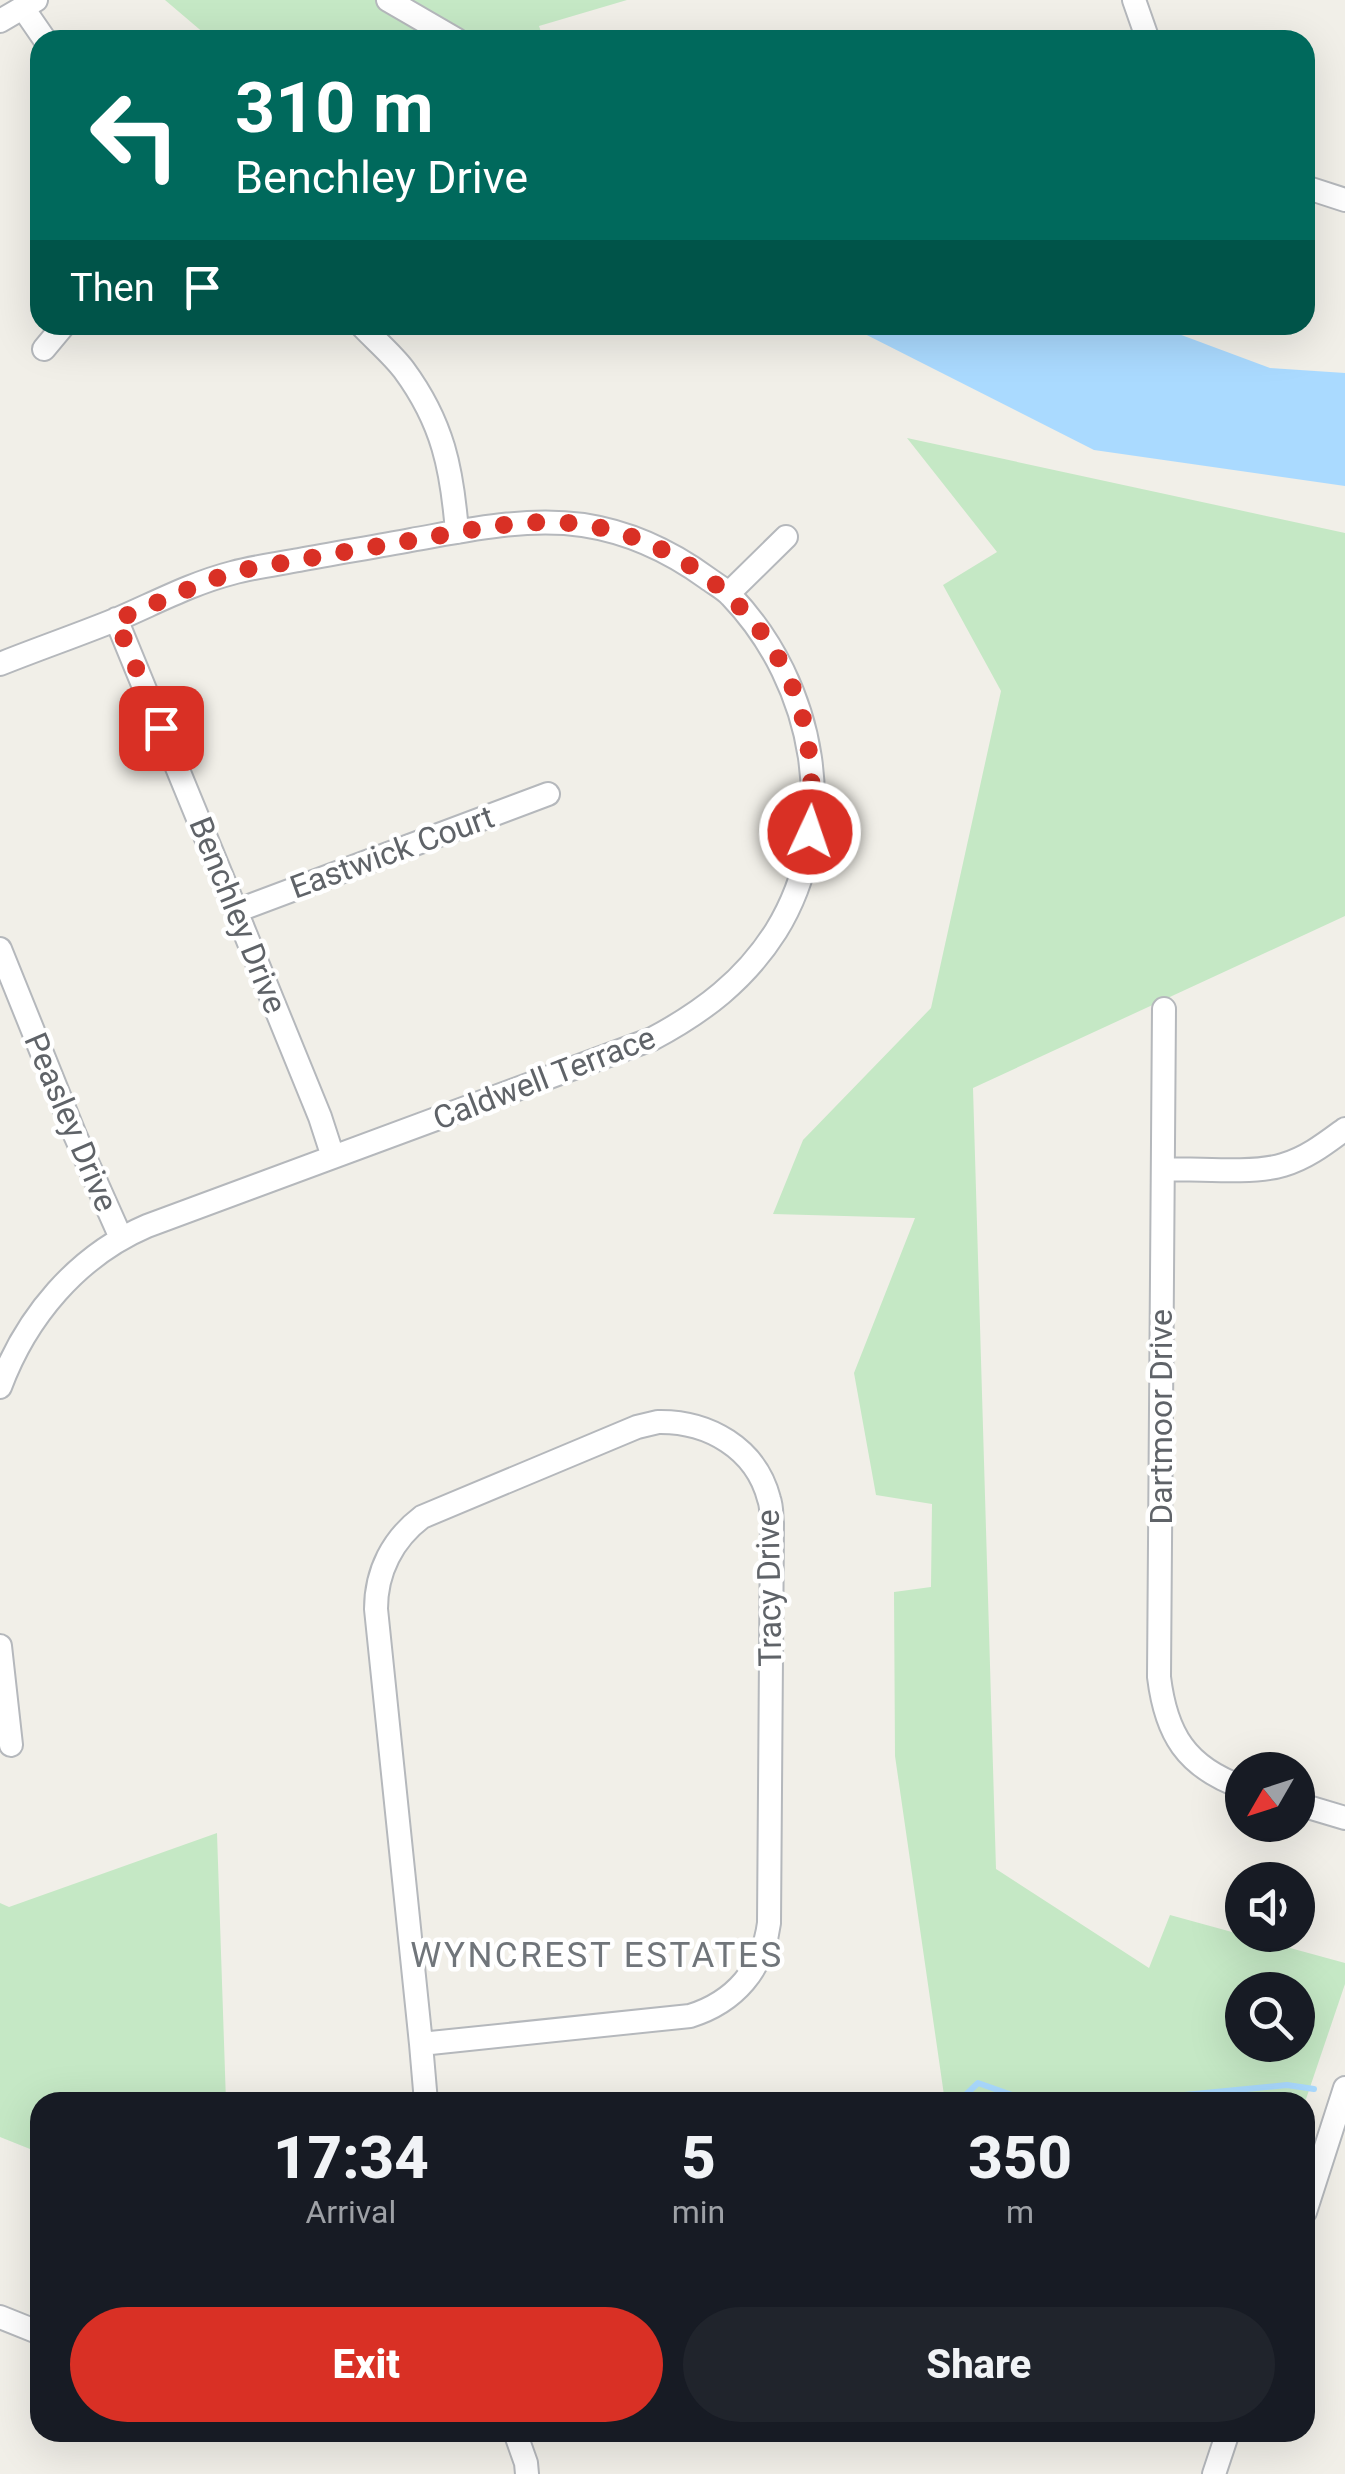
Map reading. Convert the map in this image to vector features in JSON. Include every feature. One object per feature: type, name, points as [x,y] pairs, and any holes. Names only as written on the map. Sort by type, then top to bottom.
[{"type":"street","points":[[388,0],[439,30]]},
{"type":"street","points":[[1134,0],[1144,30]]},
{"type":"street","points":[[0,21],[29,4],[41,30]]},
{"type":"street","points":[[1315,190],[1345,200]]},
{"type":"street","points":[[44,349],[56,335]]},
{"type":"street","points":[[370,335],[404,371],[436,425],[453,484],[456,532]]},
{"type":"street","name":"Caldwell Terrace","points":[[0,664],[231,573],[507,525],[553,522],[612,531],[676,557],[729,593],[760,631],[784,669],[802,715],[813,791],[804,860],[786,911],[744,974],[716,1000],[652,1039],[121,1238],[80,1269],[48,1301],[32,1321],[0,1388]]},
{"type":"street","points":[[729,593],[786,537]]},
{"type":"street","name":"Benchley Drive","points":[[116,620],[333,1157]]},
{"type":"street","name":"Eastwick Court","points":[[236,910],[548,794]]},
{"type":"street","name":"Peasley Drive","points":[[0,950],[11,1007],[121,1238]]},
{"type":"street","name":"Dartmoor Drive","points":[[1164,1009],[1161,1690],[1171,1728],[1186,1752],[1225,1780]]},
{"type":"street","points":[[1163,1169],[1283,1165],[1310,1153],[1345,1128]]},
{"type":"street","name":"Tracy Drive","points":[[421,2044],[690,2016],[728,1998],[762,1955],[769,1923],[770,1498],[755,1468],[720,1435],[696,1425],[672,1422],[636,1427],[422,1517],[398,1540],[380,1574],[376,1609],[425,2092]]},
{"type":"street","points":[[0,1646],[12,1746]]},
{"type":"street","points":[[1315,1809],[1345,1818]]},
{"type":"street","points":[[1315,2181],[1345,2088]]},
{"type":"street","points":[[0,2317],[30,2328]]},
{"type":"street","points":[[519,2442],[527,2474]]},
{"type":"street","points":[[1214,2474],[1225,2442]]},
{"type":"green space","points":[[165,0],[627,0],[539,26],[540,30],[200,30]]},
{"type":"green space","points":[[907,438],[1345,533],[1345,916],[973,1088],[996,1869],[1149,1968],[1170,1915],[1225,1930],[1225,1952],[1305,1952],[1345,1963],[1345,1984],[1308,2092],[944,2092],[895,1756],[894,1592],[931,1587],[932,1504],[876,1495],[854,1373],[915,1218],[773,1214],[803,1140],[931,1008],[1001,691],[943,585],[997,552]]},
{"type":"green space","points":[[217,1833],[226,2092],[30,2092],[30,2149],[0,2137],[0,1903],[9,1907]]},
{"type":"water","points":[[867,335],[1181,335],[1270,368],[1345,373],[1345,486],[1094,450]]},
{"type":"waterway","points":[[969,2092],[978,2083],[1004,2092]]},
{"type":"waterway","points":[[1215,2092],[1287,2085],[1314,2089]]},
{"type":"district","name":"WYNCREST ESTATES","points":[[597,1955]]},
{"type":"route","points":[[161,728],[116,620],[210,580],[248,569],[491,526],[553,522],[584,526],[641,540],[676,557],[729,593],[760,631],[784,669],[802,715],[813,791],[810,832]]}]
